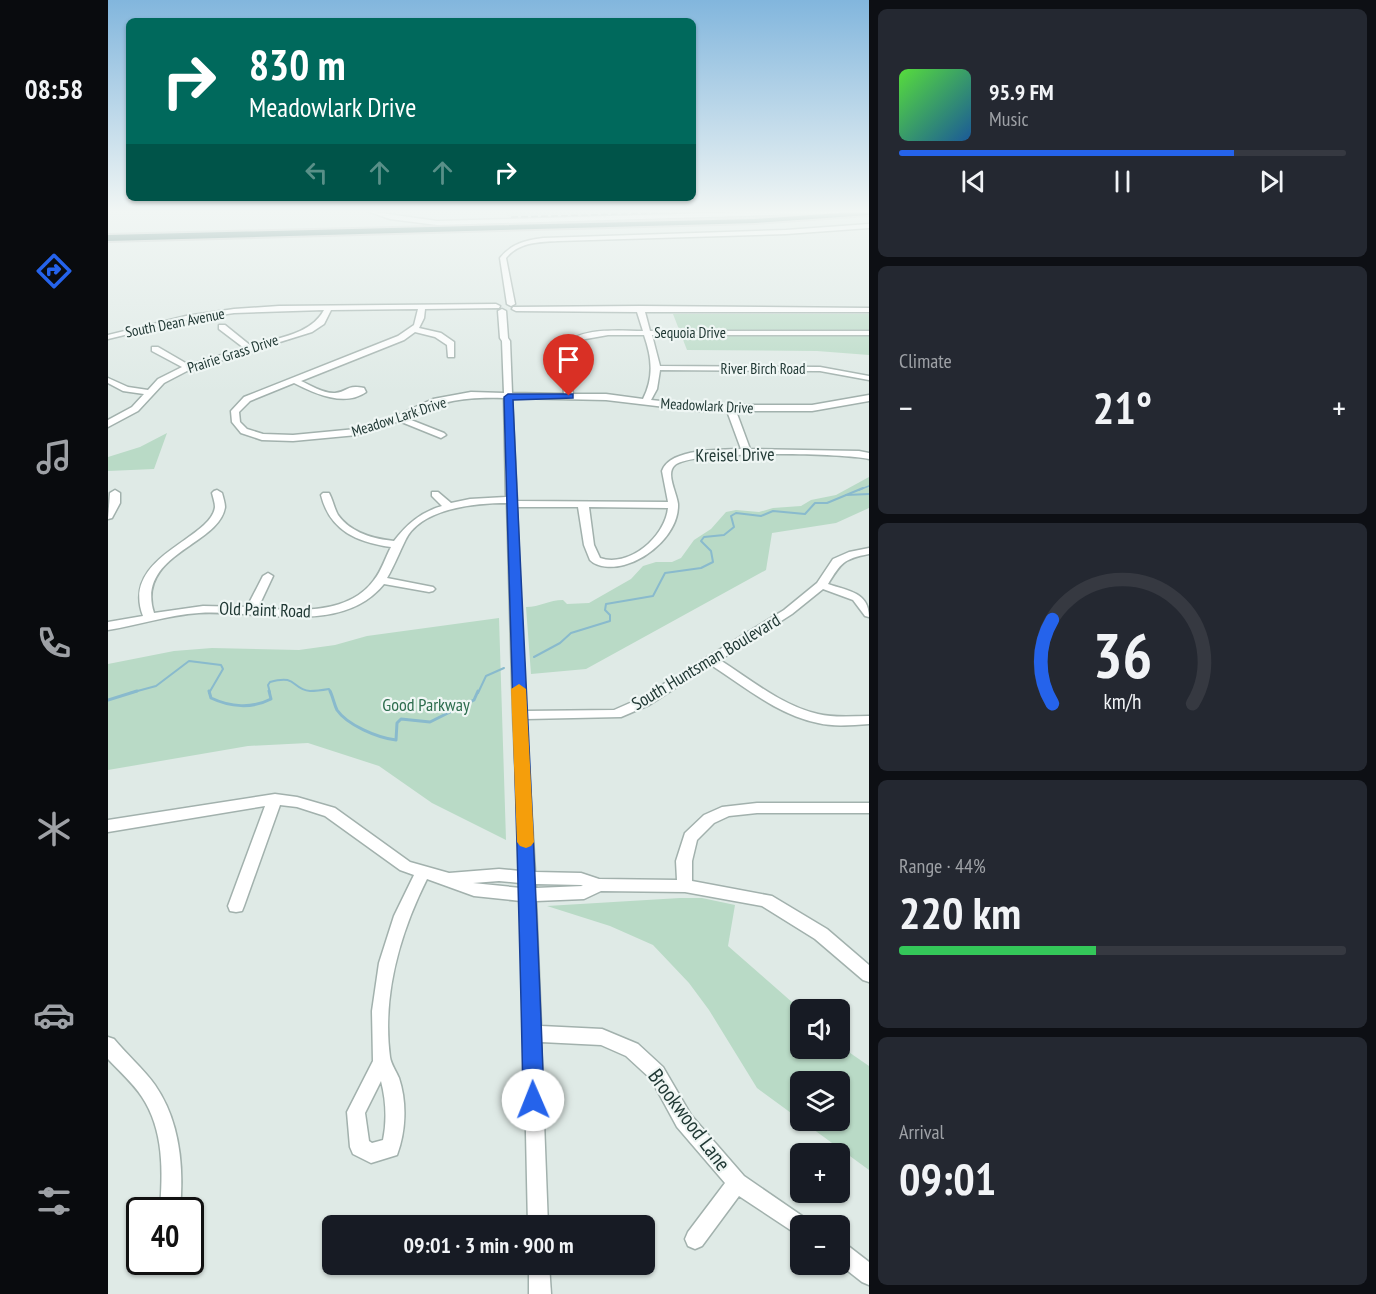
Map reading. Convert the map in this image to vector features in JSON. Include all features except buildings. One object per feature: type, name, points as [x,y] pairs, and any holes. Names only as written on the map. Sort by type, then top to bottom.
[{"type":"street","points":[[506,271],[514,307],[509,319],[510,338],[506,341]]},
{"type":"street","points":[[506,271],[503,300],[499,308],[506,341],[513,504],[519,715],[528,887],[537,1215]]},
{"type":"street","points":[[293,380],[416,330],[421,319],[422,307]]},
{"type":"street","points":[[514,307],[869,310]]},
{"type":"street","name":"South Dean Avenue","points":[[108,336],[186,318],[234,311],[514,307]]},
{"type":"street","name":"Prairie Grass Drive","points":[[108,424],[135,409],[161,381],[189,368],[309,330],[321,322],[328,308]]},
{"type":"street","points":[[640,308],[657,368],[655,387],[646,402]]},
{"type":"street","points":[[222,327],[250,349]]},
{"type":"street","points":[[416,330],[445,339],[451,344],[452,355]]},
{"type":"street","name":"Sequoia Drive","points":[[578,408],[572,396],[562,350],[569,342],[597,334],[869,333]]},
{"type":"street","points":[[155,349],[189,368]]},
{"type":"street","name":"River Birch Road","points":[[657,368],[820,369],[869,378]]},
{"type":"street","points":[[108,380],[126,389],[150,393]]},
{"type":"street","points":[[293,380],[320,393],[338,395]]},
{"type":"street","name":"Meadow Lark Drive","points":[[293,380],[247,399],[235,411],[239,427],[261,437],[314,437],[357,432],[399,418],[433,402],[465,397],[471,400],[508,397]]},
{"type":"street","name":"Meadowlark Drive","points":[[508,397],[606,397],[683,408],[731,409],[820,408],[869,398]]},
{"type":"street","points":[[731,409],[747,453]]},
{"type":"street","points":[[399,418],[441,435]]},
{"type":"street","name":"Kreisel Drive","points":[[673,505],[666,472],[671,462],[681,457],[697,454],[747,453],[869,456]]},
{"type":"street","points":[[108,516],[115,503],[115,493]]},
{"type":"street","points":[[150,618],[145,604],[147,587],[153,571],[168,555],[215,519],[221,508],[217,493]]},
{"type":"street","points":[[435,494],[450,507]]},
{"type":"street","points":[[326,495],[329,510],[346,529],[366,539],[399,545]]},
{"type":"street","name":"Old Paint Road","points":[[108,626],[192,609],[281,614],[330,610],[364,597],[382,580],[406,532],[417,522],[450,507],[513,504],[673,505]]},
{"type":"street","points":[[582,504],[591,554],[595,560],[608,564],[621,564],[651,547],[669,525],[673,505]]},
{"type":"street","name":"South Huntsman Boulevard","points":[[519,715],[616,714],[644,702],[789,612],[821,585],[837,561],[852,554],[869,551]]},
{"type":"street","points":[[250,612],[268,576]]},
{"type":"street","points":[[382,580],[429,589]]},
{"type":"street","points":[[821,585],[857,598],[869,614]]},
{"type":"street","points":[[713,661],[798,713],[830,720],[869,720]]},
{"type":"street","points":[[236,906],[275,799]]},
{"type":"street","points":[[108,826],[275,799],[297,802],[330,812],[388,855],[422,873],[448,879],[474,890],[528,887],[584,893],[599,885],[685,885],[766,900],[821,934],[869,975]]},
{"type":"street","points":[[685,885],[684,861],[690,837],[709,819],[727,811],[757,808],[869,808]]},
{"type":"street","points":[[381,1063],[380,1029],[383,990],[390,954],[407,901],[422,873]]},
{"type":"street","name":"Brookwood Lane","points":[[532,1033],[602,1036],[632,1050],[657,1073],[684,1121],[737,1183],[790,1219]]},
{"type":"street","points":[[108,1045],[148,1090],[165,1128],[172,1170],[171,1197]]},
{"type":"street","points":[[695,1239],[737,1183]]},
{"type":"street","points":[[850,1260],[869,1275]]},
{"type":"street","points":[[539,1275],[540,1294]]},
{"type":"green space","points":[[673,314],[869,314],[869,355],[817,351],[687,350]]},
{"type":"green space","points":[[167,433],[154,469],[108,471],[108,457],[140,447]]},
{"type":"green space","points":[[869,477],[869,508],[836,523],[772,533],[766,570],[586,669],[531,674],[526,607],[558,600],[563,600],[567,604],[589,603],[631,579],[643,566],[656,562],[672,562],[681,558],[694,540],[711,529],[726,512],[736,510],[759,512],[773,508],[801,506],[811,500],[836,495]]},
{"type":"green space","name":"Good Parkway","points":[[499,618],[506,840],[432,803],[379,766],[308,743],[248,746],[108,770],[108,664],[174,651],[212,648],[299,650],[335,645],[367,636]]},
{"type":"green space","points":[[680,898],[702,898],[735,905],[728,946],[790,1000],[790,1059],[850,1059],[850,1053],[869,1066],[869,1170],[850,1156],[850,1143],[832,1143],[816,1131],[850,1131],[850,1071],[790,1071],[790,1112],[757,1088],[709,1010],[689,983],[653,945],[610,926],[547,906]]},
{"type":"waterway","points":[[859,490],[869,486]]},
{"type":"waterway","points":[[846,495],[863,488]]},
{"type":"waterway","points":[[846,495],[869,494]]},
{"type":"waterway","points":[[534,657],[560,643],[571,633],[610,621],[610,615],[605,610],[606,604],[653,596],[665,573],[701,568],[713,562],[711,551],[701,541],[704,537],[724,535],[734,527],[731,516],[736,513],[761,516],[773,511],[805,514],[815,503],[827,503],[846,495]]},
{"type":"waterway","points":[[134,692],[156,686],[189,661],[221,665],[223,669],[209,692]]},
{"type":"waterway","points":[[478,693],[486,676],[504,668]]},
{"type":"waterway","points":[[270,693],[268,685],[270,682],[279,680],[290,681],[304,690],[329,689],[330,691]]},
{"type":"waterway","points":[[209,692],[211,698],[241,706],[271,699],[269,691]]},
{"type":"waterway","points":[[330,691],[337,710],[348,721],[372,734],[396,740],[397,723],[401,719],[430,722],[474,700],[478,691]]},
{"type":"waterway","points":[[108,700],[134,692]]},
{"type":"waterway","points":[[130,693],[134,692]]},
{"type":"slow traffic","points":[[519,689],[526,842]]},
{"type":"route","points":[[533,1100],[528,878],[519,715],[508,397],[569,396]]}]
